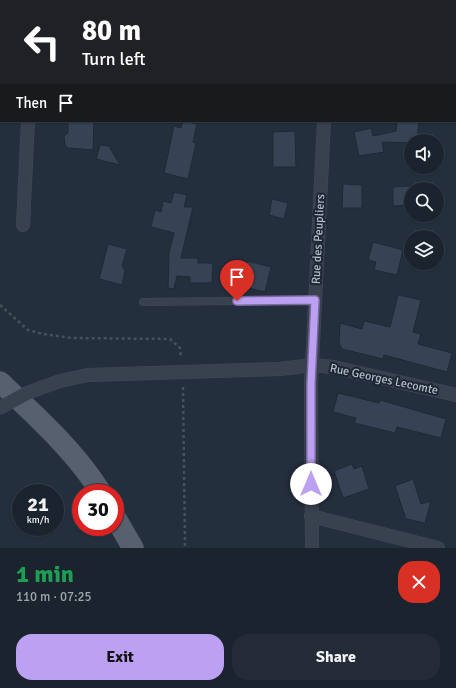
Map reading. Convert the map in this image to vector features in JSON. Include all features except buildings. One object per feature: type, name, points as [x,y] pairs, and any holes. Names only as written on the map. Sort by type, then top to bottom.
[{"type":"main road","points":[[0,382],[42,422],[96,484]]},
{"type":"main road","points":[[124,532],[133,548]]},
{"type":"street","points":[[23,225],[28,122]]},
{"type":"street","name":"Rue des Peupliers","points":[[312,548],[312,365],[324,122]]},
{"type":"street","name":"Rue Georges Lecomte","points":[[0,408],[27,394],[60,381],[88,375],[280,369],[312,365],[333,367],[456,395]]},
{"type":"street","points":[[311,516],[438,548]]},
{"type":"lane","points":[[142,302],[315,300]]},
{"type":"path","points":[[0,305],[28,330],[42,334],[79,338],[170,339],[180,348],[182,372],[185,548]]},
{"type":"route","points":[[237,301],[315,300],[311,384],[311,484]]}]
